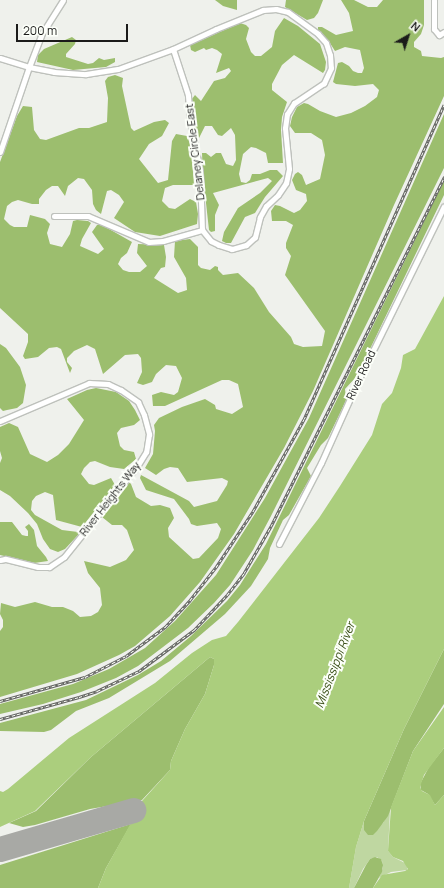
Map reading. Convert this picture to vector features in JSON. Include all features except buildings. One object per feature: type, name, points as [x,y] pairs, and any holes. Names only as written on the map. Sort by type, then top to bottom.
[{"type":"street","points":[[0,152],[29,67],[42,35],[63,0]]},
{"type":"street","points":[[434,0],[434,29],[439,35],[444,32]]},
{"type":"street","points":[[0,58],[29,67],[54,72],[86,74],[118,69],[173,49],[216,29],[264,10],[276,9],[288,12],[318,34],[326,43],[330,55],[331,68],[324,83],[294,103],[287,114],[285,128],[289,169],[286,183],[278,195],[266,206],[260,217],[255,237],[246,245],[232,249],[211,241],[202,230],[163,241],[149,242],[88,216],[54,216]]},
{"type":"street","name":"Delaney Circle East","points":[[173,49],[188,95],[190,119],[200,172],[202,230]]},
{"type":"street","name":"River Road","points":[[278,544],[321,463],[356,385],[444,206]]},
{"type":"street","name":"River Heights Way","points":[[0,421],[89,383],[108,384],[121,390],[138,402],[144,415],[149,434],[146,452],[138,465],[64,557],[49,567],[38,567],[4,559],[0,560]]},
{"type":"shaded area","points":[[215,0],[237,0],[237,10],[223,6]]},
{"type":"shaded area","points":[[286,0],[323,0],[318,13],[314,18],[307,20],[285,7]]},
{"type":"shaded area","points":[[341,0],[354,0],[368,7],[377,7],[383,0],[424,0],[424,25],[421,34],[414,42],[414,47],[421,51],[422,56],[444,57],[444,96],[394,205],[313,391],[284,448],[234,534],[200,582],[170,616],[135,646],[119,655],[77,674],[0,697],[0,631],[3,627],[3,620],[0,614],[1,603],[15,607],[35,602],[52,607],[63,607],[73,611],[80,617],[91,616],[98,612],[102,605],[100,588],[88,573],[84,561],[110,567],[126,560],[134,550],[127,530],[122,525],[112,525],[102,517],[129,482],[136,497],[151,506],[160,505],[170,508],[174,518],[168,528],[169,537],[193,559],[199,558],[218,538],[221,529],[217,523],[197,526],[191,524],[174,499],[146,490],[140,478],[141,475],[189,501],[194,507],[217,501],[228,481],[222,478],[187,482],[178,468],[170,467],[164,469],[156,475],[145,468],[153,454],[155,431],[154,425],[159,418],[182,407],[205,399],[215,405],[216,409],[232,414],[243,407],[238,384],[229,380],[222,380],[165,406],[153,406],[152,395],[161,392],[174,395],[178,392],[182,378],[176,366],[166,365],[156,374],[152,382],[143,385],[137,383],[142,372],[141,358],[138,354],[125,355],[103,374],[95,349],[87,345],[74,351],[67,358],[67,362],[72,368],[70,373],[61,349],[57,347],[49,348],[38,357],[25,359],[23,356],[28,342],[28,334],[0,308],[0,162],[17,116],[23,106],[32,107],[34,130],[40,139],[46,140],[79,128],[89,128],[107,122],[108,98],[105,81],[108,77],[115,75],[123,78],[122,86],[131,128],[134,131],[154,122],[165,120],[169,123],[162,136],[149,144],[139,159],[158,183],[168,180],[172,141],[176,134],[187,136],[191,147],[194,185],[173,185],[165,188],[162,201],[169,208],[175,209],[190,199],[196,202],[198,214],[197,224],[160,236],[135,232],[114,218],[124,202],[119,195],[111,190],[107,191],[101,214],[96,210],[93,204],[92,190],[84,179],[78,178],[68,186],[65,196],[58,186],[52,186],[46,190],[39,199],[39,204],[32,204],[18,200],[12,202],[7,206],[4,219],[14,227],[27,227],[30,215],[45,219],[50,224],[47,233],[50,244],[62,247],[70,234],[73,221],[88,221],[91,223],[82,239],[80,246],[98,254],[104,249],[92,232],[97,225],[102,225],[132,242],[127,253],[121,258],[118,264],[123,270],[129,272],[140,272],[147,266],[137,253],[138,244],[164,245],[166,257],[165,267],[161,268],[154,278],[178,293],[187,290],[186,278],[174,257],[175,241],[190,239],[198,247],[198,265],[201,268],[210,270],[215,266],[218,267],[218,270],[223,275],[238,273],[254,288],[269,312],[291,337],[294,344],[303,347],[322,346],[325,331],[285,275],[291,256],[286,248],[286,243],[293,225],[286,221],[272,221],[271,211],[275,205],[294,213],[300,210],[307,201],[306,194],[296,190],[292,180],[298,172],[302,175],[306,185],[320,179],[325,155],[322,140],[311,133],[295,133],[290,126],[292,117],[297,107],[304,103],[308,104],[320,111],[336,117],[351,113],[365,106],[377,97],[379,90],[373,84],[355,86],[336,84],[333,82],[338,63],[342,62],[358,73],[362,73],[364,68],[360,50],[345,47],[335,51],[328,40],[318,30],[318,27],[322,27],[336,35],[353,31],[349,13]]},
{"type":"shaded area","points":[[284,18],[298,26],[320,44],[326,62],[325,70],[323,73],[294,55],[282,65],[272,84],[272,90],[287,102],[282,117],[281,130],[283,163],[268,163],[266,153],[251,147],[243,154],[239,174],[241,182],[246,183],[250,180],[252,174],[260,174],[270,170],[277,170],[283,176],[265,197],[255,213],[245,217],[231,243],[226,243],[222,241],[224,232],[238,208],[260,193],[272,181],[268,178],[213,193],[219,205],[215,215],[215,231],[211,232],[209,230],[202,153],[206,153],[211,157],[216,153],[221,153],[226,164],[233,166],[236,160],[235,135],[231,128],[222,136],[218,135],[212,126],[205,126],[199,138],[197,136],[192,99],[195,95],[201,101],[214,81],[225,78],[231,71],[229,68],[216,73],[222,54],[217,50],[212,48],[206,50],[204,48],[195,52],[191,50],[190,45],[240,23],[249,28],[246,39],[251,52],[255,56],[261,56],[272,47],[275,31]]},
{"type":"shaded area","points":[[72,37],[76,40],[75,44],[66,54],[66,57],[88,64],[93,63],[99,58],[104,60],[115,58],[115,62],[106,67],[73,70],[37,62],[38,55],[44,49]]},
{"type":"shaded area","points":[[444,114],[444,168],[271,516],[253,550],[230,585],[188,628],[138,666],[116,678],[81,692],[43,704],[0,714],[0,704],[73,684],[109,669],[145,648],[175,621],[216,575],[265,498],[309,418]]},
{"type":"shaded area","points":[[444,181],[444,195],[357,376],[345,389],[346,400],[341,411],[328,438],[321,445],[307,468],[311,476],[289,515],[283,520],[270,548],[268,559],[251,586],[225,614],[170,661],[109,698],[76,711],[51,730],[44,732],[0,731],[0,723],[86,700],[138,675],[161,661],[191,636],[227,601],[240,585],[266,544]]},
{"type":"shaded area","points":[[0,344],[6,348],[20,367],[26,385],[23,403],[17,408],[3,411],[0,408]]},
{"type":"shaded area","points":[[96,388],[116,392],[129,401],[135,410],[140,420],[134,425],[121,428],[117,433],[120,446],[124,450],[134,452],[136,459],[124,469],[110,467],[95,461],[90,462],[84,468],[81,474],[89,484],[94,485],[111,478],[115,485],[82,527],[56,520],[53,495],[45,492],[36,496],[32,501],[31,510],[35,515],[62,530],[78,532],[78,535],[65,549],[58,552],[50,549],[43,539],[37,524],[28,513],[10,496],[0,490],[0,463],[2,458],[0,451],[0,427],[9,423],[18,427],[30,454],[47,462],[58,455],[69,444],[84,420],[67,399],[87,390]]},
{"type":"shaded area","points":[[0,522],[12,522],[22,535],[26,536],[28,536],[28,531],[25,527],[29,524],[34,530],[37,546],[48,561],[34,563],[0,555]]},
{"type":"shaded area","points":[[444,649],[444,704],[413,751],[388,816],[373,835],[368,835],[364,830],[364,821],[404,729]]},
{"type":"shaded area","points":[[210,657],[214,659],[214,665],[205,694],[185,729],[171,761],[170,770],[142,800],[90,809],[35,825],[23,827],[9,823],[36,811],[91,757]]},
{"type":"shaded area","points":[[444,748],[444,795],[435,805],[428,794],[421,790],[420,784],[429,767]]},
{"type":"shaded area","points":[[390,810],[388,851],[393,857],[408,866],[407,870],[391,872],[379,878],[383,868],[382,861],[377,857],[370,859],[363,869],[354,888],[349,888],[356,847],[364,821],[364,830],[383,823]]},
{"type":"shaded area","points":[[131,824],[106,868],[98,888],[0,888],[0,865]]},
{"type":"shaded area","points":[[375,857],[381,859],[383,865],[382,872],[373,888],[354,888],[370,859]]},
{"type":"water","name":"Mississippi River","points":[[444,296],[444,649],[404,729],[364,821],[356,847],[349,888],[98,888],[106,868],[142,801],[170,770],[171,761],[185,729],[205,694],[214,665],[214,659],[210,657],[91,757],[35,811],[0,827],[0,791],[3,792],[8,789],[69,738],[155,683],[192,653],[212,640],[226,636],[238,622],[319,518],[340,486],[372,435],[382,404],[392,393],[401,368],[403,355],[415,349]]},
{"type":"water","points":[[444,707],[444,748],[424,775],[420,787],[422,791],[430,795],[435,805],[444,795],[444,888],[373,888],[382,875],[405,871],[408,869],[403,861],[393,857],[388,851],[391,807],[413,751]]},
{"type":"runway","points":[[0,849],[133,810]]},
{"type":"railway","points":[[0,701],[85,677],[126,656],[165,627],[190,600],[216,567],[253,511],[304,419],[444,105]]},
{"type":"railway","points":[[0,719],[97,691],[139,671],[194,630],[227,595],[244,573],[271,526],[444,177]]}]
